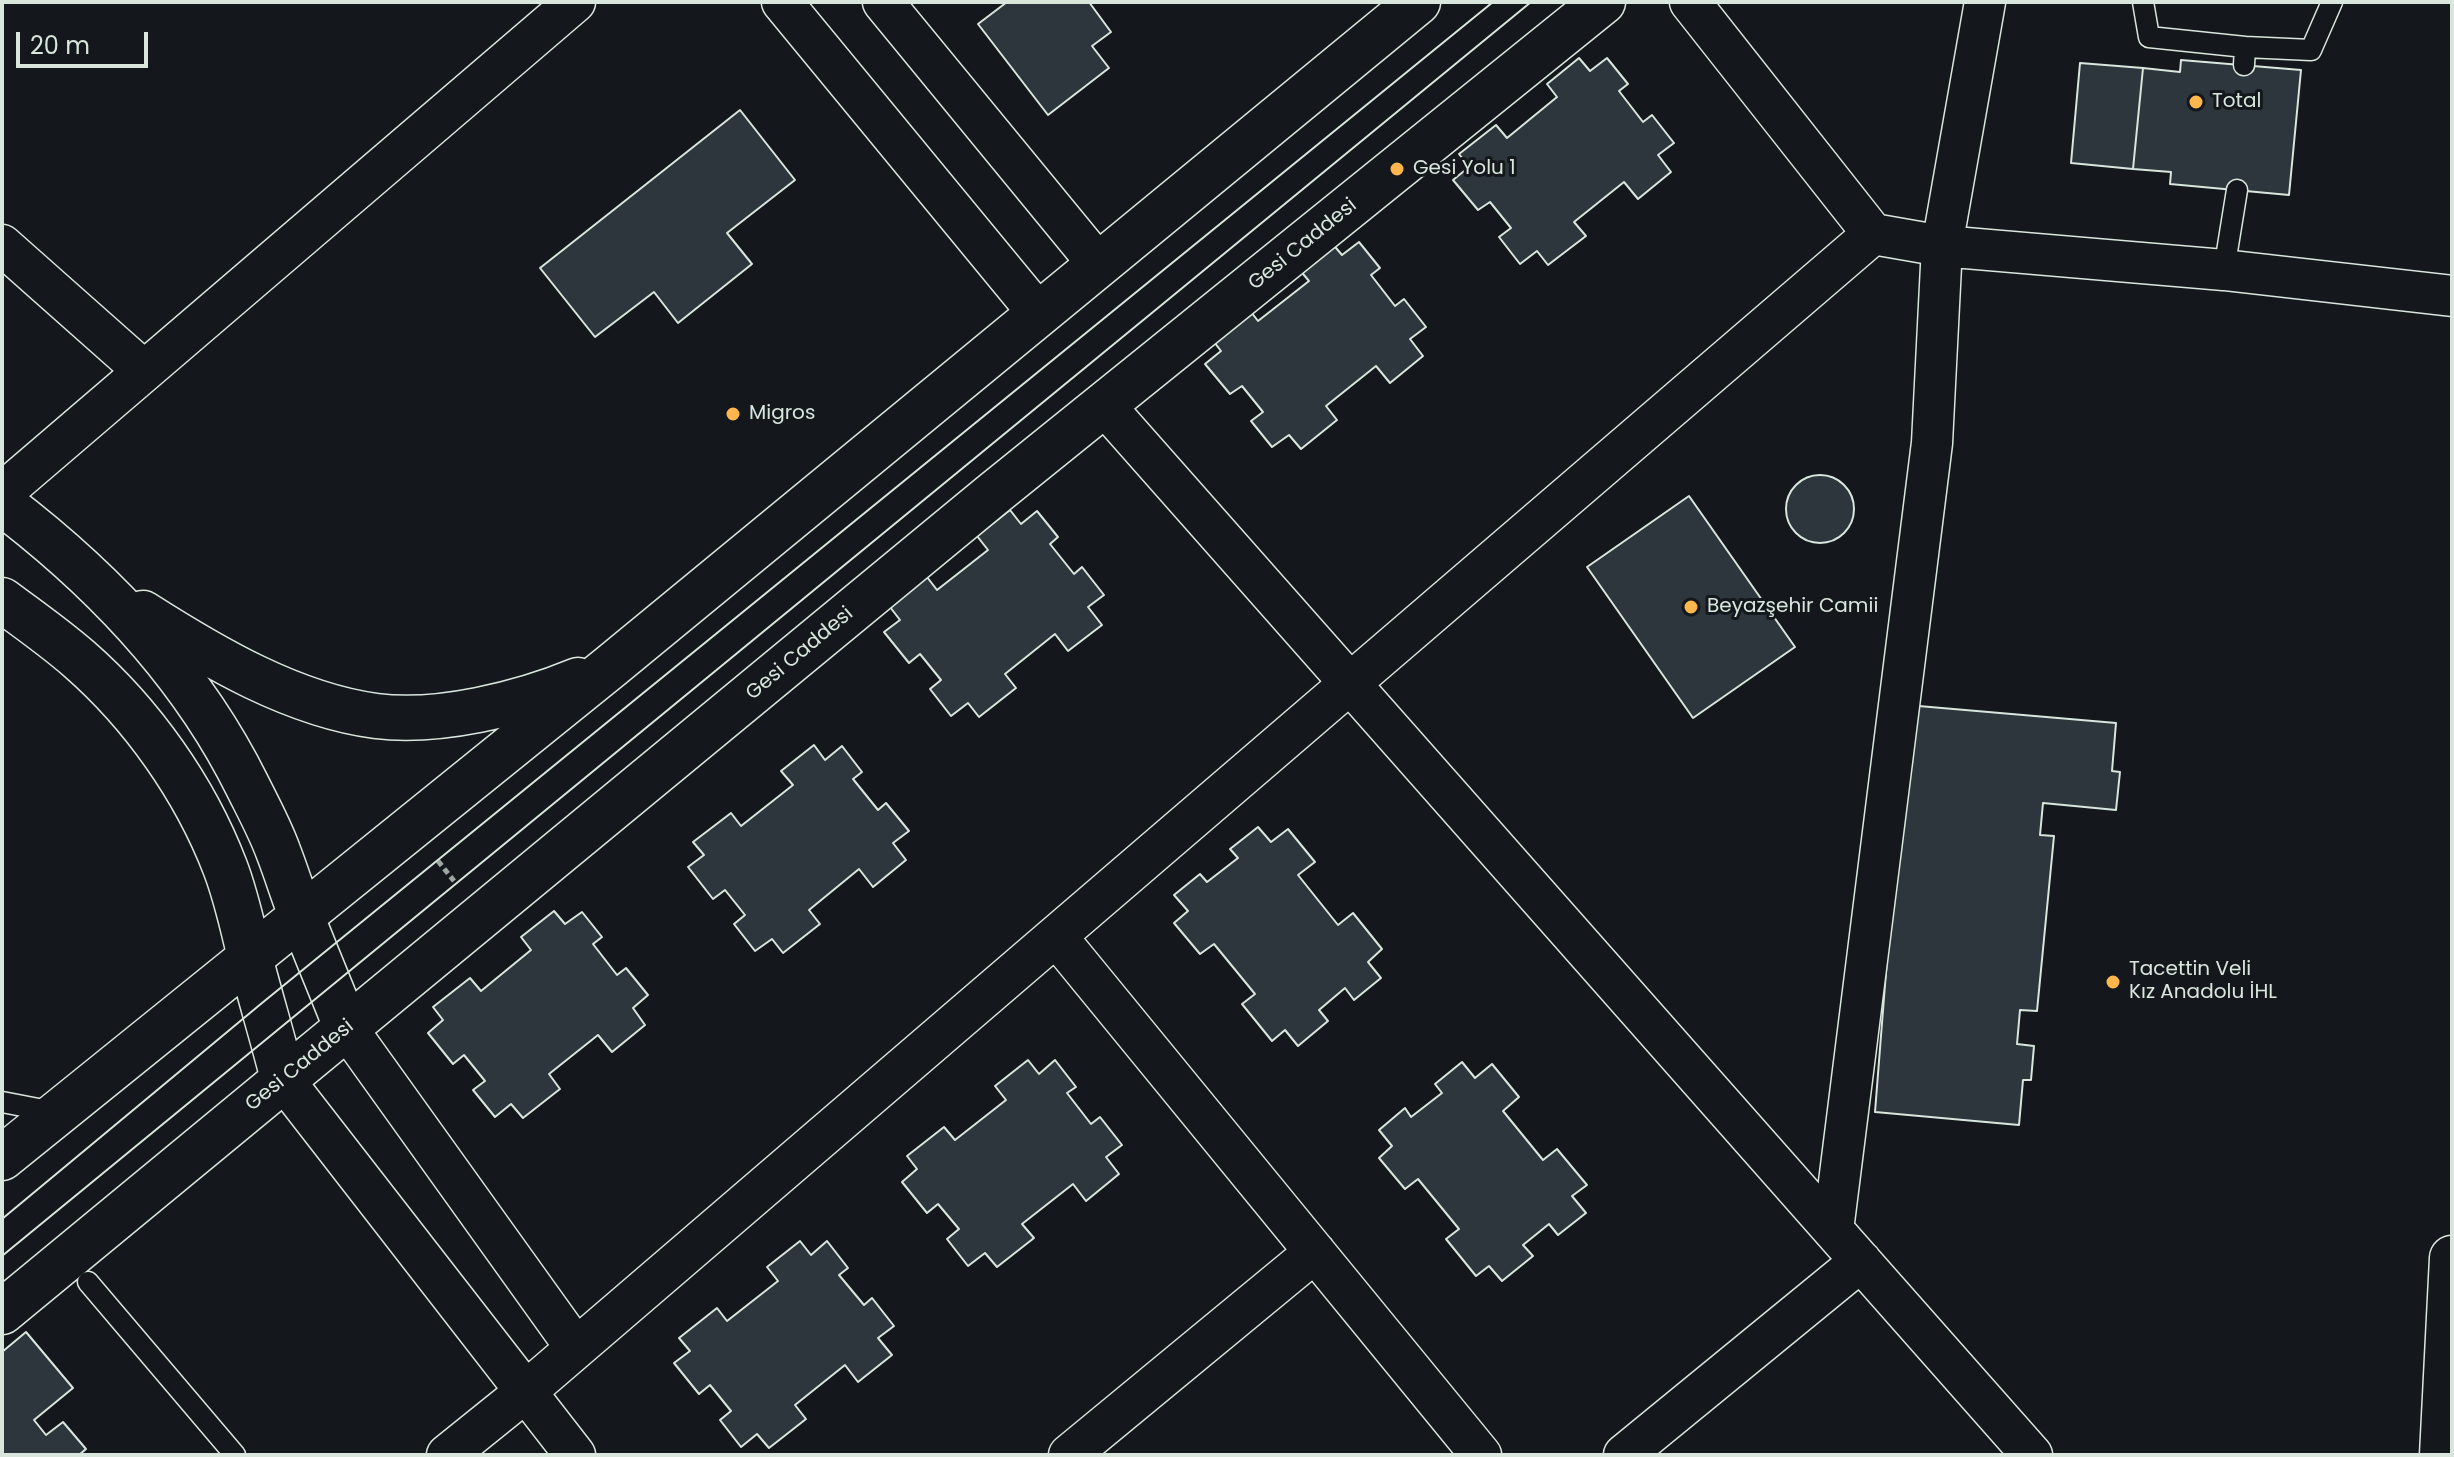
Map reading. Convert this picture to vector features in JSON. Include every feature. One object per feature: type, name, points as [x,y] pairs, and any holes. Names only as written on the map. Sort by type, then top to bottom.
[{"type":"main road","points":[[2,1158],[610,667],[1418,2]]},
{"type":"main road","name":"Gesi Caddesi","points":[[2,1312],[956,525],[1603,2]]},
{"type":"main road","points":[[2,503],[134,608],[192,644],[295,693],[375,716],[410,718],[481,709],[568,684],[610,667]]},
{"type":"main road","points":[[80,566],[128,614],[171,665],[209,719],[246,782],[277,848],[301,917],[346,1027]]},
{"type":"main road","points":[[2,600],[81,660],[147,731],[179,776],[207,824],[225,867],[283,1079]]},
{"type":"main road","points":[[2442,1455],[2452,1258]]},
{"type":"street","points":[[2,493],[575,2]]},
{"type":"street","points":[[782,2],[1039,314]]},
{"type":"street","points":[[883,2],[1099,265]]},
{"type":"street","points":[[1690,2],[1873,234],[1942,246],[2224,270],[2452,296]]},
{"type":"street","points":[[1833,1230],[1932,443],[1942,246],[1985,2]]},
{"type":"street","points":[[447,1455],[524,1393],[1873,234]]},
{"type":"street","points":[[2,245],[144,371]]},
{"type":"street","points":[[1104,405],[2032,1455]]},
{"type":"street","points":[[1056,936],[1481,1455]]},
{"type":"street","points":[[346,1027],[576,1348]]},
{"type":"street","points":[[283,1079],[575,1455]]},
{"type":"street","points":[[1069,1455],[1315,1252]]},
{"type":"street","points":[[1624,1455],[1861,1261]]},
{"type":"lane","points":[[2143,2],[2149,37],[2244,56],[2311,50],[2332,2]]},
{"type":"lane","points":[[2224,270],[2237,190]]},
{"type":"lane","points":[[2,1102],[58,1112]]},
{"type":"lane","points":[[88,1282],[235,1455]]},
{"type":"path","points":[[412,828],[482,917]]},
{"type":"building","points":[[1007,2],[1089,2],[1111,32],[1092,46],[1109,68],[1048,115],[978,24]]},
{"type":"building","points":[[1579,58],[1590,71],[1607,58],[1628,84],[1619,91],[1643,122],[1652,115],[1674,143],[1658,155],[1671,172],[1638,199],[1624,182],[1574,222],[1586,236],[1548,265],[1537,251],[1520,264],[1499,237],[1511,228],[1490,202],[1478,210],[1453,180],[1469,167],[1459,154],[1496,125],[1507,138],[1557,97],[1547,84]]},
{"type":"building","points":[[2181,60],[2301,70],[2289,195],[2170,184],[2171,172],[2133,169],[2143,68],[2180,72]]},
{"type":"building","points":[[2080,63],[2143,68],[2133,169],[2071,163]]},
{"type":"building","points":[[740,110],[795,180],[727,233],[752,264],[678,323],[654,292],[595,337],[540,268]]},
{"type":"building","points":[[1331,242],[1342,255],[1359,242],[1380,268],[1371,275],[1395,306],[1404,299],[1426,327],[1410,339],[1423,356],[1390,383],[1376,366],[1326,406],[1337,420],[1301,449],[1289,435],[1272,447],[1251,421],[1263,412],[1242,386],[1230,394],[1205,364],[1221,351],[1211,338],[1248,308],[1258,321],[1309,281],[1298,268]]},
{"type":"building","points":[[1827,475],[1848,490],[1854,509],[1852,522],[1844,533],[1827,543],[1813,543],[1796,533],[1788,522],[1786,502],[1796,485],[1807,477]]},
{"type":"building","name":"Beyazşehir Camii","points":[[1689,496],[1795,647],[1693,718],[1587,567]]},
{"type":"building","points":[[1010,510],[1021,524],[1037,511],[1058,537],[1050,544],[1074,574],[1082,567],[1104,595],[1088,607],[1102,625],[1068,651],[1055,634],[1005,674],[1016,688],[979,717],[968,703],[951,716],[930,689],[941,680],[920,654],[909,663],[884,632],[900,620],[890,607],[927,577],[937,590],[988,550],[977,536]]},
{"type":"building","points":[[1907,705],[2116,723],[2112,771],[2120,772],[2116,810],[2043,803],[2040,835],[2054,836],[2037,1011],[2020,1010],[2017,1044],[2034,1046],[2031,1080],[2023,1080],[2019,1125],[1875,1112]]},
{"type":"building","points":[[814,745],[825,760],[842,746],[862,772],[853,779],[878,810],[886,803],[909,831],[893,843],[906,860],[873,887],[859,869],[809,910],[820,924],[783,953],[772,939],[755,951],[734,924],[745,915],[725,890],[713,899],[688,867],[704,855],[693,842],[731,813],[741,826],[793,785],[781,771]]},
{"type":"building","points":[[1258,827],[1271,842],[1288,829],[1315,862],[1298,875],[1338,925],[1353,913],[1382,949],[1368,962],[1381,978],[1354,1000],[1345,988],[1319,1010],[1328,1021],[1298,1046],[1285,1030],[1272,1041],[1242,1004],[1255,994],[1214,944],[1200,954],[1174,923],[1188,911],[1174,895],[1200,874],[1207,882],[1238,858],[1230,849]]},
{"type":"building","points":[[554,911],[565,924],[582,912],[602,937],[593,944],[617,975],[626,968],[648,995],[633,1008],[645,1025],[612,1052],[598,1035],[549,1074],[560,1089],[523,1118],[511,1104],[495,1117],[473,1090],[485,1081],[464,1055],[453,1064],[428,1033],[443,1020],[433,1007],[470,978],[481,991],[531,950],[521,937]]},
{"type":"building","points":[[1028,1060],[1039,1074],[1055,1060],[1076,1087],[1067,1093],[1091,1124],[1100,1117],[1122,1145],[1106,1157],[1119,1174],[1086,1201],[1073,1184],[1022,1224],[1034,1238],[997,1267],[985,1253],[968,1266],[947,1239],[959,1229],[938,1204],[927,1213],[902,1182],[917,1169],[907,1156],[944,1127],[955,1140],[1006,1100],[995,1086]]},
{"type":"building","points":[[1462,1062],[1475,1078],[1492,1064],[1519,1097],[1503,1111],[1543,1160],[1557,1149],[1587,1185],[1572,1196],[1586,1213],[1558,1235],[1549,1224],[1523,1245],[1533,1256],[1502,1281],[1489,1266],[1476,1276],[1446,1239],[1459,1229],[1418,1179],[1405,1189],[1379,1158],[1392,1146],[1379,1130],[1405,1108],[1411,1117],[1442,1093],[1435,1084]]},
{"type":"building","points":[[800,1241],[811,1255],[827,1241],[848,1268],[839,1275],[864,1305],[872,1298],[894,1326],[878,1338],[892,1355],[858,1382],[845,1365],[795,1405],[806,1419],[769,1448],[757,1434],[741,1447],[720,1420],[731,1411],[710,1385],[699,1394],[674,1363],[690,1351],[679,1338],[717,1308],[727,1321],[778,1281],[767,1267]]},
{"type":"building","points":[[26,1332],[73,1388],[34,1420],[46,1435],[63,1422],[86,1449],[79,1455],[2,1455],[2,1352]]},
{"type":"tram line","points":[[2,1219],[262,1003],[1493,2]]},
{"type":"tram line","points":[[2,1256],[1531,2]]},
{"type":"place","name":"Total","points":[[2196,102]]},
{"type":"place","name":"Gesi Yolu 1","points":[[1397,169]]},
{"type":"place","name":"Migros","points":[[733,414]]},
{"type":"place","name":"Beyazşehir Camii","points":[[1691,607]]},
{"type":"place","name":"Tacettin Veli Kız Anadolu İHL","points":[[2113,982]]}]
